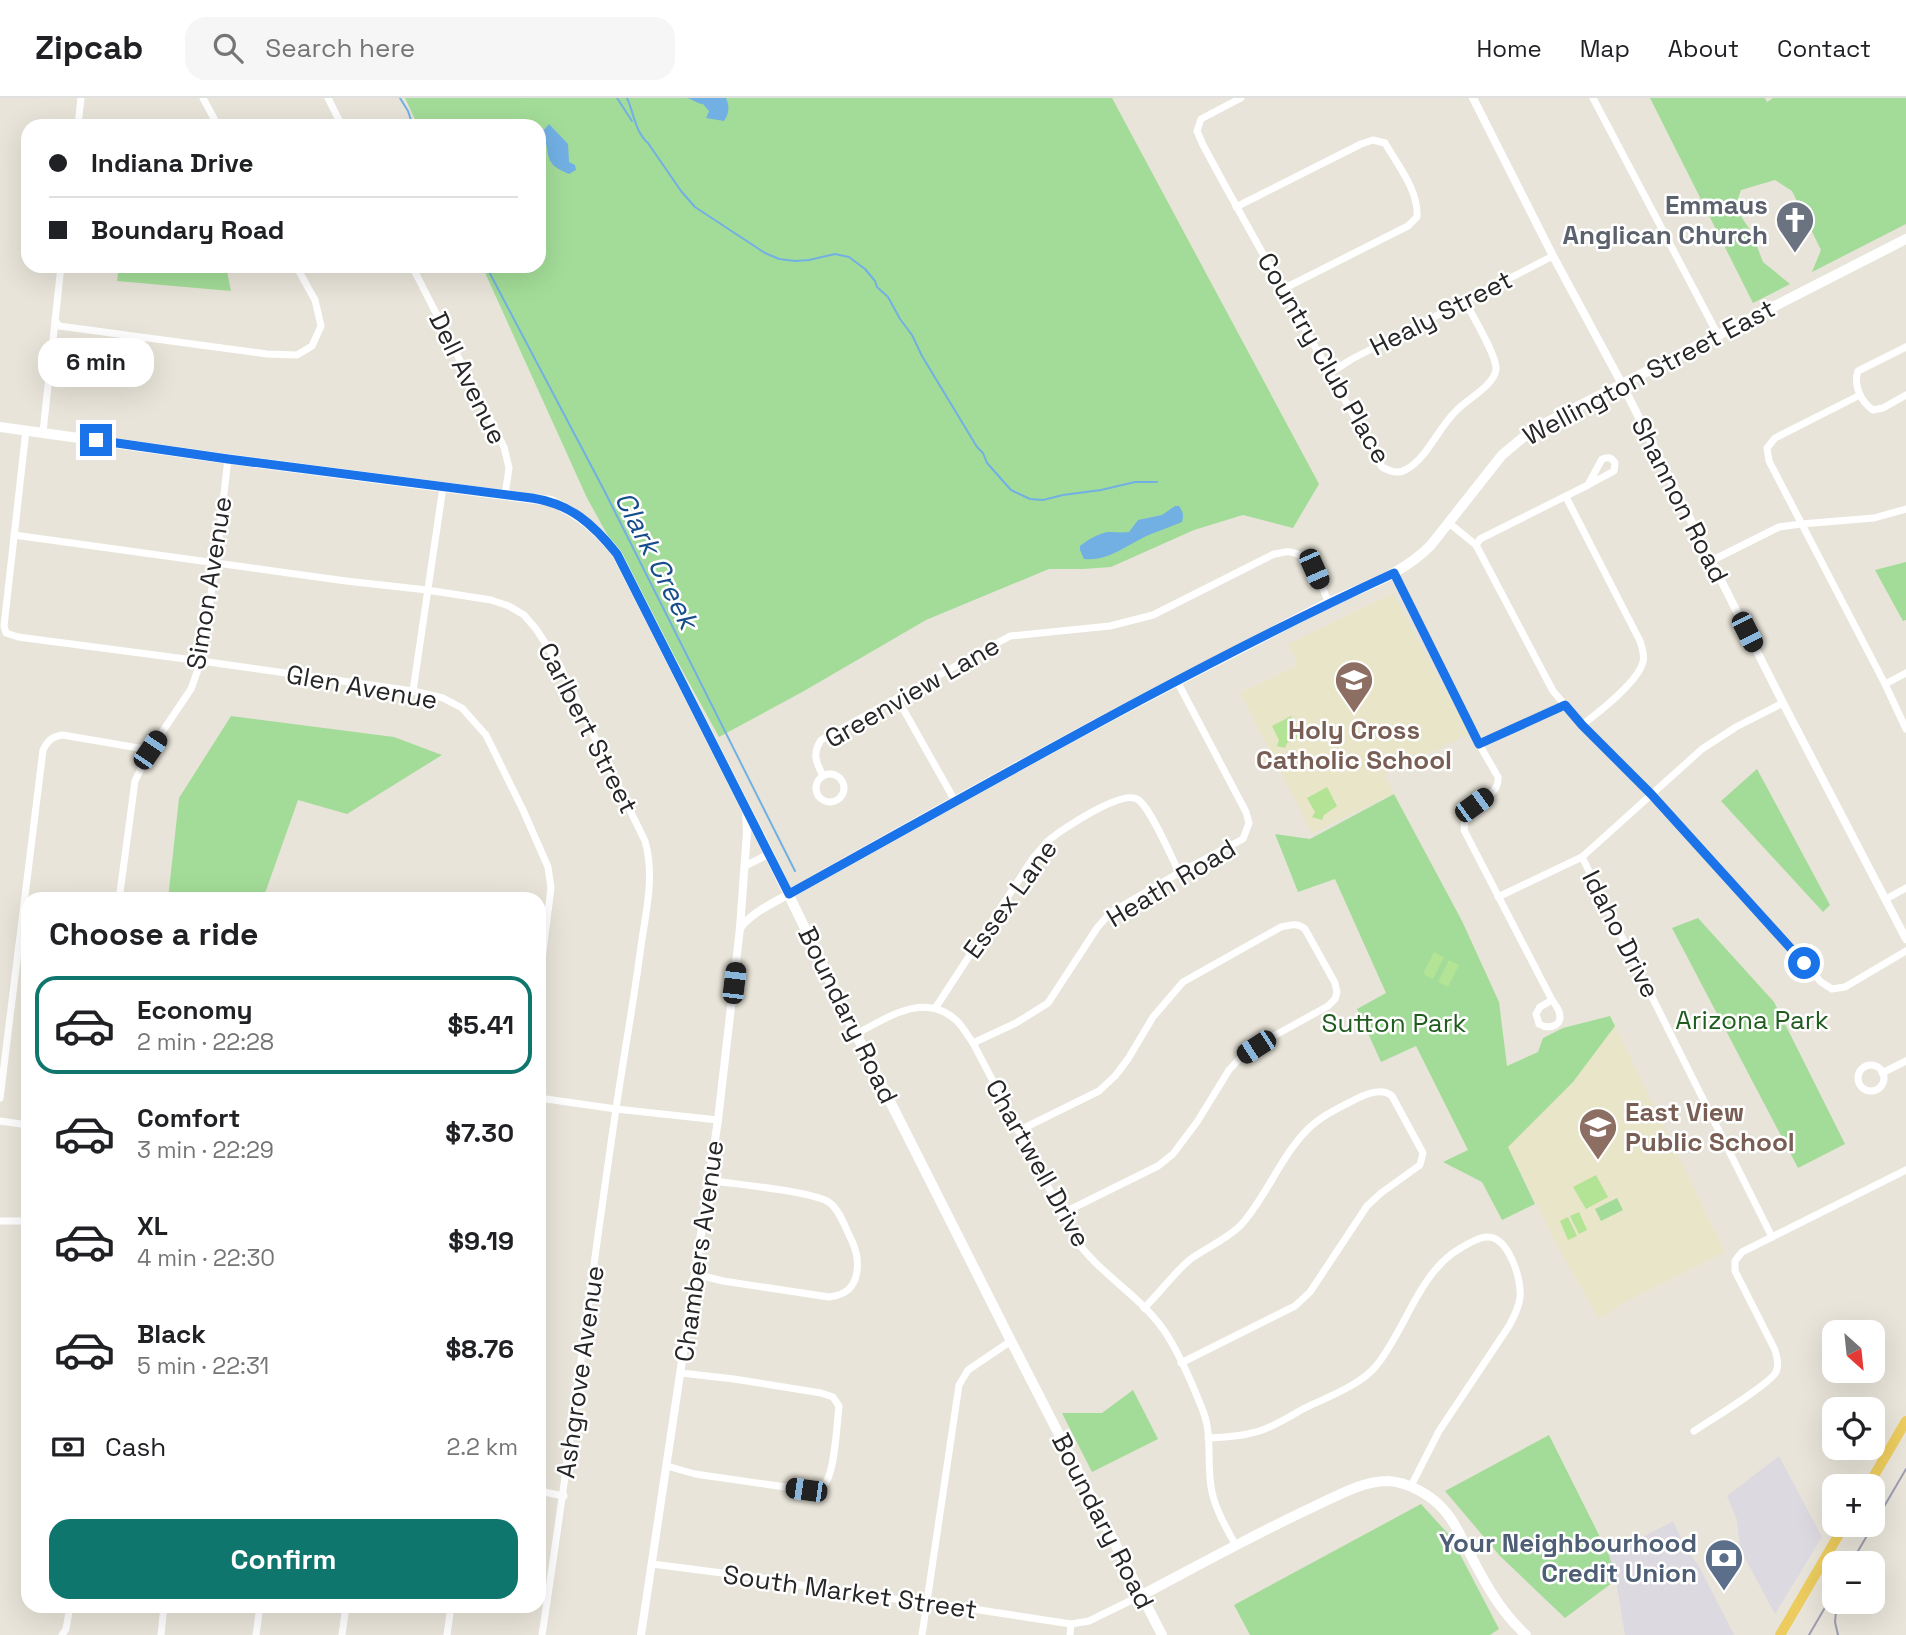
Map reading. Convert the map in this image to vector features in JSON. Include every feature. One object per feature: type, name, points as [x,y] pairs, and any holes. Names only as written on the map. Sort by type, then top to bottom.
[{"type":"highway","points":[[1875,1474],[1906,1421]]},
{"type":"highway","points":[[1780,1635],[1837,1537]]},
{"type":"main road","name":"Wellington Street East","points":[[789,894],[1177,681],[1329,603],[1402,570],[1420,556],[1449,523],[1502,454],[1532,430],[1906,239]]},
{"type":"main road","name":"Boundary Road","points":[[0,427],[551,501],[587,521],[617,554],[789,894],[856,1034],[1162,1635]]},
{"type":"main road","name":"South Market Street","points":[[1142,1595],[1290,1517],[1353,1488],[1386,1481],[1411,1486]]},
{"type":"main road","points":[[1411,1486],[1444,1510],[1457,1528],[1500,1607],[1525,1635]]},
{"type":"street","points":[[79,119],[81,98]]},
{"type":"street","points":[[203,98],[214,119]]},
{"type":"street","points":[[328,98],[338,119]]},
{"type":"street","name":"Country Club Place","points":[[1241,98],[1201,119],[1197,131],[1281,290],[1382,467],[1393,473],[1406,470],[1419,459],[1455,412],[1492,381],[1496,370],[1494,358],[1465,300]]},
{"type":"street","name":"Shannon Road","points":[[1473,98],[1906,939]]},
{"type":"street","points":[[1593,98],[1718,335]]},
{"type":"street","points":[[1236,207],[1373,140],[1385,142],[1408,183],[1418,207],[1417,217],[1408,226],[1281,290]]},
{"type":"street","name":"Healy Street","points":[[1330,373],[1352,359],[1553,256]]},
{"type":"street","points":[[43,432],[60,273]]},
{"type":"street","points":[[55,320],[60,326],[267,354],[297,355],[312,346],[321,326],[315,300],[300,273]]},
{"type":"street","name":"Dell Avenue","points":[[416,273],[504,447],[509,468],[505,495]]},
{"type":"street","points":[[1906,347],[1858,371],[1855,379],[1860,395],[1873,410],[1906,395]]},
{"type":"street","points":[[1860,395],[1774,438],[1767,448],[1769,461],[1906,729]]},
{"type":"street","points":[[14,535],[26,430]]},
{"type":"street","name":"Simon Avenue","points":[[120,892],[135,782],[150,750],[191,689],[201,661],[228,459]]},
{"type":"street","points":[[1476,545],[1480,539],[1588,485]]},
{"type":"street","points":[[413,691],[443,487]]},
{"type":"street","points":[[1566,497],[1640,641],[1644,659],[1639,675],[1582,725]]},
{"type":"street","points":[[1711,561],[1779,527],[1874,518],[1906,509]]},
{"type":"street","points":[[1449,523],[1476,545],[1553,691],[1582,725],[1651,794],[1821,982],[1832,989],[1844,988],[1906,951]]},
{"type":"street","name":"Carlbert Street","points":[[14,535],[491,600],[524,615],[559,664],[645,841],[650,857],[651,878],[616,1109]]},
{"type":"street","name":"Glen Avenue","points":[[14,535],[4,625],[6,633],[18,637],[413,691],[443,698],[462,708],[486,735],[548,867],[551,888],[546,928]]},
{"type":"street","name":"Greenview Lane","points":[[823,776],[815,758],[816,747],[821,740],[1010,636],[1110,626],[1153,615],[1273,554],[1291,552],[1305,557],[1314,569],[1329,603]]},
{"type":"street","points":[[1394,573],[1498,777],[1496,789],[1474,805],[1465,816],[1464,830],[1552,1000]]},
{"type":"street","points":[[1885,684],[1906,673]]},
{"type":"street","name":"Heath Road","points":[[973,1043],[1016,1023],[1048,1003],[1097,928],[1110,913],[1243,839],[1249,823],[1246,811],[1177,681]]},
{"type":"street","points":[[897,698],[955,801]]},
{"type":"street","points":[[1498,897],[1582,857],[1702,748],[1783,703]]},
{"type":"street","points":[[1479,744],[1565,705]]},
{"type":"street","points":[[25,892],[43,750],[50,739],[63,735],[150,750]]},
{"type":"street","name":"Greenview Lane","points":[[832,774],[841,778],[844,792],[835,802],[826,802],[818,796],[817,782],[823,776],[832,774]]},
{"type":"street","name":"Essex Lane","points":[[936,1007],[1026,869],[1047,842],[1104,806],[1128,797],[1138,799],[1147,809],[1177,868],[1182,872]]},
{"type":"street","name":"Chambers Avenue","points":[[641,1635],[718,1120],[743,902],[746,808]]},
{"type":"street","points":[[745,866],[769,854]]},
{"type":"street","name":"Idaho Drive","points":[[1582,857],[1772,1237]]},
{"type":"street","points":[[1886,899],[1906,888]]},
{"type":"street","points":[[740,928],[756,912],[789,894]]},
{"type":"street","points":[[1018,1131],[1099,1091],[1115,1076],[1153,1017],[1183,982],[1281,927],[1295,924],[1305,929],[1335,983],[1335,999],[1328,1006],[1241,1057],[1229,1070],[1197,1122],[1173,1154],[1158,1166],[1061,1214]]},
{"type":"street","points":[[0,1098],[21,928]]},
{"type":"street","points":[[856,1034],[908,1008],[936,1007]]},
{"type":"street","name":"Chartwell Drive","points":[[936,1007],[959,1023],[973,1043],[1061,1214],[1083,1251],[1163,1329],[1205,1414],[1212,1491],[1236,1546]]},
{"type":"street","points":[[1882,1073],[1906,1061]]},
{"type":"street","points":[[1144,1308],[1191,1259],[1225,1238],[1240,1225],[1308,1129],[1326,1115],[1365,1095],[1381,1091],[1392,1097],[1423,1153],[1420,1165],[1367,1206],[1310,1292],[1295,1306],[1181,1363]]},
{"type":"street","points":[[546,1099],[718,1120]]},
{"type":"street","name":"Ashgrove Avenue","points":[[546,1610],[616,1109]]},
{"type":"street","points":[[0,1121],[21,1124]]},
{"type":"street","points":[[1694,1431],[1775,1374],[1779,1363],[1735,1271],[1735,1261],[1742,1252],[1906,1170]]},
{"type":"street","points":[[695,1274],[723,1281],[829,1297],[842,1296],[852,1288],[857,1275],[858,1261],[854,1245],[840,1215],[830,1202],[813,1196],[708,1180]]},
{"type":"street","points":[[0,1221],[21,1221]]},
{"type":"street","points":[[1208,1438],[1232,1437],[1264,1429],[1359,1381],[1375,1368],[1436,1268],[1454,1252],[1480,1238],[1497,1239],[1508,1252],[1518,1274],[1521,1294],[1517,1309],[1509,1326],[1439,1431],[1411,1486]]},
{"type":"street","points":[[922,1635],[959,1385],[968,1370],[1011,1341]]},
{"type":"street","points":[[667,1466],[695,1474],[806,1490],[819,1489],[827,1482],[831,1468],[839,1406],[833,1398],[821,1393],[681,1373]]},
{"type":"street","points":[[546,1492],[564,1496]]},
{"type":"street","name":"South Market Street","points":[[652,1564],[768,1578],[816,1588],[1071,1624],[1090,1621],[1142,1595]]},
{"type":"street","points":[[62,1635],[69,1613]]},
{"type":"street","points":[[161,1635],[163,1613]]},
{"type":"street","points":[[256,1635],[259,1613]]},
{"type":"street","points":[[342,1635],[345,1613]]},
{"type":"street","points":[[447,1635],[450,1613]]},
{"type":"street","name":"Ashgrove Avenue","points":[[542,1635],[545,1613]]},
{"type":"street","points":[[1070,1635],[1071,1624]]},
{"type":"shaded area","name":"Holy Cross Catholic School","points":[[1393,593],[1469,734],[1384,774],[1394,794],[1312,833],[1240,693],[1298,665],[1288,644]]},
{"type":"shaded area","name":"East View Public School","points":[[1615,1026],[1725,1252],[1626,1302],[1599,1319],[1557,1245],[1508,1147]]},
{"type":"shaded area","points":[[1779,1456],[1822,1537],[1775,1614],[1740,1549],[1737,1520],[1727,1496]]},
{"type":"shaded area","points":[[1673,1521],[1734,1635],[1625,1635],[1609,1555]]},
{"type":"green space","points":[[405,98],[1112,98],[1319,484],[1293,528],[1243,515],[1194,530],[1111,567],[1049,569],[926,620],[719,737],[587,498],[485,273],[546,273],[546,119],[415,119]]},
{"type":"green space","points":[[1650,98],[1765,98],[1767,102],[1773,98],[1906,98],[1906,224],[1812,272],[1821,250],[1792,191],[1775,180],[1741,190],[1735,207],[1752,233],[1763,262],[1790,284],[1753,303]]},
{"type":"green space","points":[[118,273],[227,273],[231,291],[117,281]]},
{"type":"green space","points":[[1906,562],[1906,620],[1903,621],[1875,570]]},
{"type":"green space","points":[[231,716],[394,737],[442,755],[347,814],[298,800],[265,892],[169,892],[179,798]]},
{"type":"green space","points":[[1291,716],[1301,736],[1287,743],[1285,748],[1277,746],[1279,740],[1272,726]]},
{"type":"green space","points":[[1757,769],[1830,905],[1823,912],[1721,801]]},
{"type":"green space","points":[[1327,787],[1337,806],[1324,815],[1322,820],[1312,817],[1315,812],[1307,798]]},
{"type":"green space","name":"Sutton Park","points":[[1394,794],[1462,921],[1499,1002],[1507,1066],[1538,1052],[1543,1038],[1563,1028],[1610,1016],[1615,1026],[1573,1082],[1508,1147],[1535,1204],[1502,1220],[1482,1182],[1443,1162],[1468,1150],[1416,1046],[1381,1062],[1357,1009],[1386,993],[1335,879],[1298,892],[1275,834],[1310,839]]},
{"type":"green space","name":"Arizona Park","points":[[1698,918],[1774,1002],[1845,1144],[1798,1168],[1672,928]]},
{"type":"green space","points":[[1434,952],[1444,957],[1433,979],[1423,974]]},
{"type":"green space","points":[[1449,960],[1459,965],[1448,987],[1438,982]]},
{"type":"green space","points":[[1596,1175],[1608,1197],[1586,1209],[1573,1187]]},
{"type":"green space","points":[[1617,1198],[1623,1210],[1601,1221],[1595,1209]]},
{"type":"green space","points":[[1579,1212],[1587,1230],[1579,1234],[1570,1216]]},
{"type":"green space","points":[[1568,1217],[1577,1236],[1568,1240],[1560,1221]]},
{"type":"green space","points":[[1133,1390],[1158,1439],[1092,1472],[1062,1413],[1102,1413]]},
{"type":"green space","points":[[1549,1435],[1609,1555],[1616,1580],[1565,1618],[1500,1556],[1445,1491]]},
{"type":"green space","points":[[1421,1504],[1451,1537],[1499,1629],[1490,1635],[1250,1635],[1234,1605]]},
{"type":"water","points":[[686,98],[726,98],[727,116],[724,121],[706,118],[709,111],[703,104]]},
{"type":"water","points":[[549,124],[568,144],[569,162],[575,165],[576,170],[569,174],[551,162],[546,147],[546,128]]},
{"type":"water","points":[[1179,506],[1182,512],[1182,522],[1110,555],[1084,559],[1080,546],[1099,534],[1129,532],[1138,520],[1162,515]]},
{"type":"waterway","name":"Clark Creek","points":[[400,98],[411,119]]},
{"type":"waterway","points":[[617,98],[632,121]]},
{"type":"waterway","points":[[627,98],[640,133],[695,207],[765,253],[779,259],[809,260],[835,254],[849,257],[865,269],[877,287],[888,297],[912,335],[987,463],[1011,490],[1030,499],[1043,500],[1135,482],[1157,482]]},
{"type":"waterway","name":"Clark Creek","points":[[490,273],[605,492],[795,871]]},
{"type":"railway","points":[[1858,1551],[1906,1469]]},
{"type":"railway","points":[[1809,1635],[1822,1613]]},
{"type":"railway","points":[[1836,1614],[1838,1635]]},
{"type":"place","name":"Emmaus Anglican Church","points":[[1795,254]]},
{"type":"place","name":"Holy Cross Catholic School","points":[[1354,714]]},
{"type":"place","name":"East View Public School","points":[[1598,1161]]},
{"type":"place","name":"Your Neighbourhood Credit Union","points":[[1724,1592]]},
{"type":"route","points":[[96,440],[551,501],[587,521],[617,554],[789,894],[1177,681],[1329,603],[1394,573],[1479,744],[1565,705],[1651,794],[1804,963]]}]
